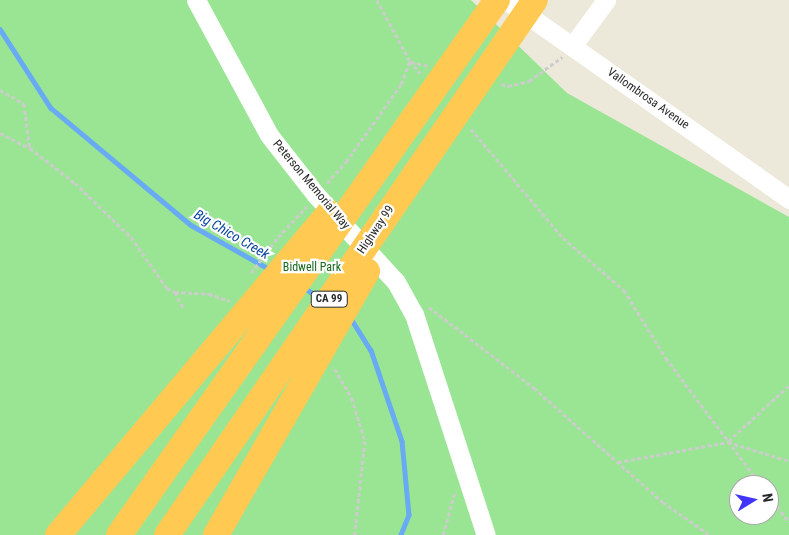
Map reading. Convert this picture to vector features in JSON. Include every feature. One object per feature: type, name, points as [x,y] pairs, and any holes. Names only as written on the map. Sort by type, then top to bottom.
[{"type":"highway","name":"CA 99","points":[[119,535],[497,0]]},
{"type":"highway","name":"Highway 99","points":[[167,535],[535,0]]},
{"type":"highway","points":[[58,535],[324,218],[367,184]]},
{"type":"highway","points":[[216,535],[371,264],[399,197]]},
{"type":"street","name":"Peterson Memorial Way","points":[[196,0],[269,135],[316,195],[396,282],[414,314],[486,535]]},
{"type":"street","name":"Vallombrosa Avenue","points":[[506,0],[573,45],[789,199]]},
{"type":"street","points":[[573,45],[606,0]]},
{"type":"path","points":[[377,0],[410,61],[423,76]]},
{"type":"path","points":[[245,280],[278,237],[346,162],[401,84],[410,61]]},
{"type":"path","points":[[0,90],[24,104],[30,148]]},
{"type":"path","points":[[469,128],[563,238],[624,290],[666,358],[753,475]]},
{"type":"path","points":[[0,133],[30,148],[76,183],[131,237],[161,282],[166,288],[175,292],[184,309]]},
{"type":"path","points":[[427,305],[534,388],[663,502],[710,535]]},
{"type":"path","points":[[728,442],[789,386]]},
{"type":"path","points":[[618,462],[728,442],[789,461]]},
{"type":"path","points":[[443,535],[450,502],[465,468]]},
{"type":"path","points":[[779,509],[789,522]]},
{"type":"green space","name":"Bidwell Park","points":[[0,0],[471,0],[567,93],[789,217],[789,535],[0,535]]},
{"type":"waterway","name":"Big Chico Creek","points":[[0,29],[51,108],[191,225],[271,270]]},
{"type":"waterway","name":"Big Chico Creek","points":[[304,288],[321,298]]},
{"type":"waterway","name":"Big Chico Creek","points":[[350,317],[371,350],[402,441],[409,515],[401,535]]}]
